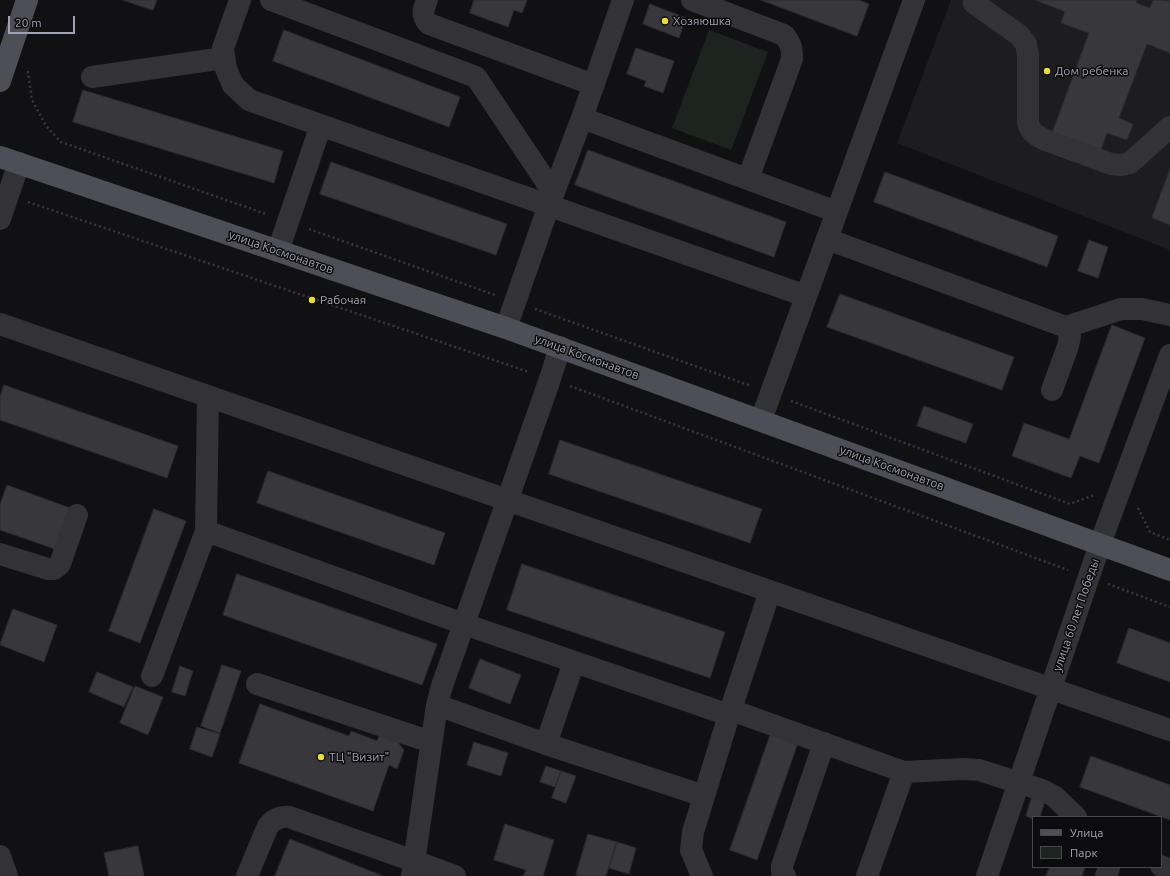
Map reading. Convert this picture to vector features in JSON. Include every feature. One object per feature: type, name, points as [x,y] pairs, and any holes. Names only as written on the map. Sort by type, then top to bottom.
[{"type":"main road","points":[[0,80],[27,0]]},
{"type":"main road","name":"улица Космонавтов","points":[[9,160],[560,347],[1170,570]]},
{"type":"street","points":[[240,0],[223,48],[226,69],[233,85],[249,100],[321,125],[551,198],[806,296]]},
{"type":"street","points":[[270,0],[476,77],[551,198]]},
{"type":"street","points":[[427,0],[423,11],[424,19],[429,24],[594,85]]},
{"type":"street","points":[[506,328],[551,198],[594,85],[623,0]]},
{"type":"street","points":[[692,0],[784,35],[792,48],[792,59],[748,179]]},
{"type":"street","points":[[761,420],[914,0]]},
{"type":"street","points":[[976,0],[974,3],[1019,35],[1026,44],[1028,54],[1028,122],[1029,129],[1035,135],[1111,164],[1121,165],[1130,163],[1170,127]]},
{"type":"street","points":[[92,77],[224,58]]},
{"type":"street","points":[[582,118],[837,212]]},
{"type":"street","points":[[278,251],[321,125]]},
{"type":"street","points":[[0,219],[8,195],[9,160]]},
{"type":"street","points":[[827,239],[1066,327],[1121,309],[1142,309],[1170,315]]},
{"type":"street","points":[[0,324],[1170,730]]},
{"type":"street","points":[[1052,390],[1068,346],[1070,336],[1066,327]]},
{"type":"street","points":[[413,868],[437,705],[442,686],[560,347]]},
{"type":"street","name":"улица 60 лет Победы","points":[[987,876],[1100,544],[1170,356]]},
{"type":"street","points":[[152,676],[206,531],[208,396]]},
{"type":"street","points":[[0,554],[48,569],[54,569],[60,564],[77,515]]},
{"type":"street","points":[[206,531],[574,662],[824,743],[904,772],[963,768],[979,770],[1019,782],[1054,796],[1075,816]]},
{"type":"street","points":[[702,876],[691,850],[693,832],[730,712],[770,591]]},
{"type":"street","points":[[546,744],[574,662]]},
{"type":"street","points":[[257,684],[432,742]]},
{"type":"street","points":[[437,705],[546,744],[704,796]]},
{"type":"street","points":[[784,876],[782,866],[824,743]]},
{"type":"street","points":[[867,876],[904,772]]},
{"type":"street","points":[[247,876],[268,826],[274,820],[282,816],[289,817],[413,868],[454,876]]},
{"type":"street","points":[[0,856],[7,876]]},
{"type":"path","points":[[30,66],[28,71],[32,100],[46,126],[61,142],[771,393],[1070,504],[1103,490],[1136,503],[1150,532],[1170,540]]},
{"type":"path","points":[[8,195],[550,379],[1170,607]]},
{"type":"shaded area","name":"Дом ребенка","points":[[951,0],[1170,0],[1170,250],[897,143]]},
{"type":"green space","points":[[709,30],[768,52],[731,150],[672,128]]},
{"type":"building","points":[[123,0],[157,0],[153,10]]},
{"type":"building","points":[[474,0],[527,0],[522,13],[514,10],[508,27],[470,13]]},
{"type":"building","points":[[761,0],[859,0],[869,4],[857,36]]},
{"type":"building","points":[[1035,0],[1137,0],[1136,3],[1150,8],[1153,0],[1170,1],[1170,53],[1147,44],[1119,118],[1133,124],[1127,140],[1107,133],[1100,152],[1052,133],[1089,33],[1061,23],[1065,12]]},
{"type":"building","name":"Хозяюшка","points":[[650,4],[686,18],[679,38],[643,24]]},
{"type":"building","points":[[284,30],[460,97],[449,127],[273,61]]},
{"type":"building","points":[[636,48],[674,61],[663,93],[644,86],[646,81],[627,74]]},
{"type":"building","points":[[83,90],[283,151],[274,183],[73,122]]},
{"type":"building","points":[[588,150],[786,222],[774,257],[575,185]]},
{"type":"building","points":[[331,162],[507,224],[496,255],[320,194]]},
{"type":"building","points":[[1170,169],[1170,225],[1152,218]]},
{"type":"building","points":[[885,172],[1058,236],[1047,267],[874,202]]},
{"type":"building","points":[[1089,240],[1108,247],[1098,278],[1078,271]]},
{"type":"building","points":[[840,294],[1014,357],[1002,390],[827,327]]},
{"type":"building","points":[[1112,325],[1145,338],[1099,463],[1080,456],[1071,478],[1012,456],[1024,423],[1069,439]]},
{"type":"building","points":[[4,385],[178,446],[167,478],[0,420],[0,397]]},
{"type":"building","points":[[924,406],[973,424],[966,443],[917,426]]},
{"type":"building","points":[[560,440],[762,509],[750,543],[549,474]]},
{"type":"building","points":[[268,471],[445,533],[434,565],[257,503]]},
{"type":"building","points":[[7,485],[70,508],[55,549],[0,530],[0,505]]},
{"type":"building","points":[[154,509],[186,521],[140,643],[109,631]]},
{"type":"building","points":[[522,564],[725,632],[710,678],[507,610]]},
{"type":"building","points":[[237,574],[437,644],[422,685],[223,615]]},
{"type":"building","points":[[13,609],[57,625],[44,662],[0,645]]},
{"type":"building","points":[[1129,628],[1170,643],[1170,682],[1117,663]]},
{"type":"building","points":[[480,659],[521,675],[510,704],[469,688]]},
{"type":"building","points":[[222,665],[241,671],[220,733],[201,726]]},
{"type":"building","points":[[180,666],[193,671],[185,696],[172,692]]},
{"type":"building","points":[[97,672],[133,687],[124,707],[89,692]]},
{"type":"building","points":[[135,686],[163,697],[148,735],[120,723]]},
{"type":"building","name":"ТЦ \"Визит\"","points":[[260,704],[349,736],[351,731],[377,741],[380,734],[396,740],[404,750],[397,769],[389,765],[373,811],[239,763]]},
{"type":"building","points":[[197,727],[220,734],[212,757],[190,749]]},
{"type":"building","points":[[772,730],[799,740],[757,860],[730,850]]},
{"type":"building","points":[[474,742],[508,753],[501,776],[467,765]]},
{"type":"building","points":[[1091,756],[1170,785],[1170,820],[1162,816],[1080,787]]},
{"type":"building","points":[[546,766],[561,771],[555,787],[540,782]]},
{"type":"building","points":[[561,771],[576,776],[566,803],[552,798]]},
{"type":"building","points":[[1032,797],[1045,801],[1040,816],[1032,816],[1032,819],[1026,816]]},
{"type":"building","points":[[505,824],[554,840],[543,876],[523,876],[526,870],[494,860]]},
{"type":"building","points":[[588,834],[617,842],[606,876],[576,875]]},
{"type":"building","points":[[290,839],[383,876],[275,876]]},
{"type":"building","points":[[617,842],[636,848],[629,874],[609,868]]},
{"type":"building","points":[[138,846],[144,876],[109,876],[104,853]]},
{"type":"building","points":[[1050,868],[1085,868],[1082,876],[1046,876]]},
{"type":"place","name":"Хозяюшка","points":[[665,21]]},
{"type":"place","name":"Дом ребенка","points":[[1047,71]]},
{"type":"place","name":"Рабочая","points":[[312,300]]},
{"type":"place","name":"ТЦ \"Визит\"","points":[[321,757]]}]
